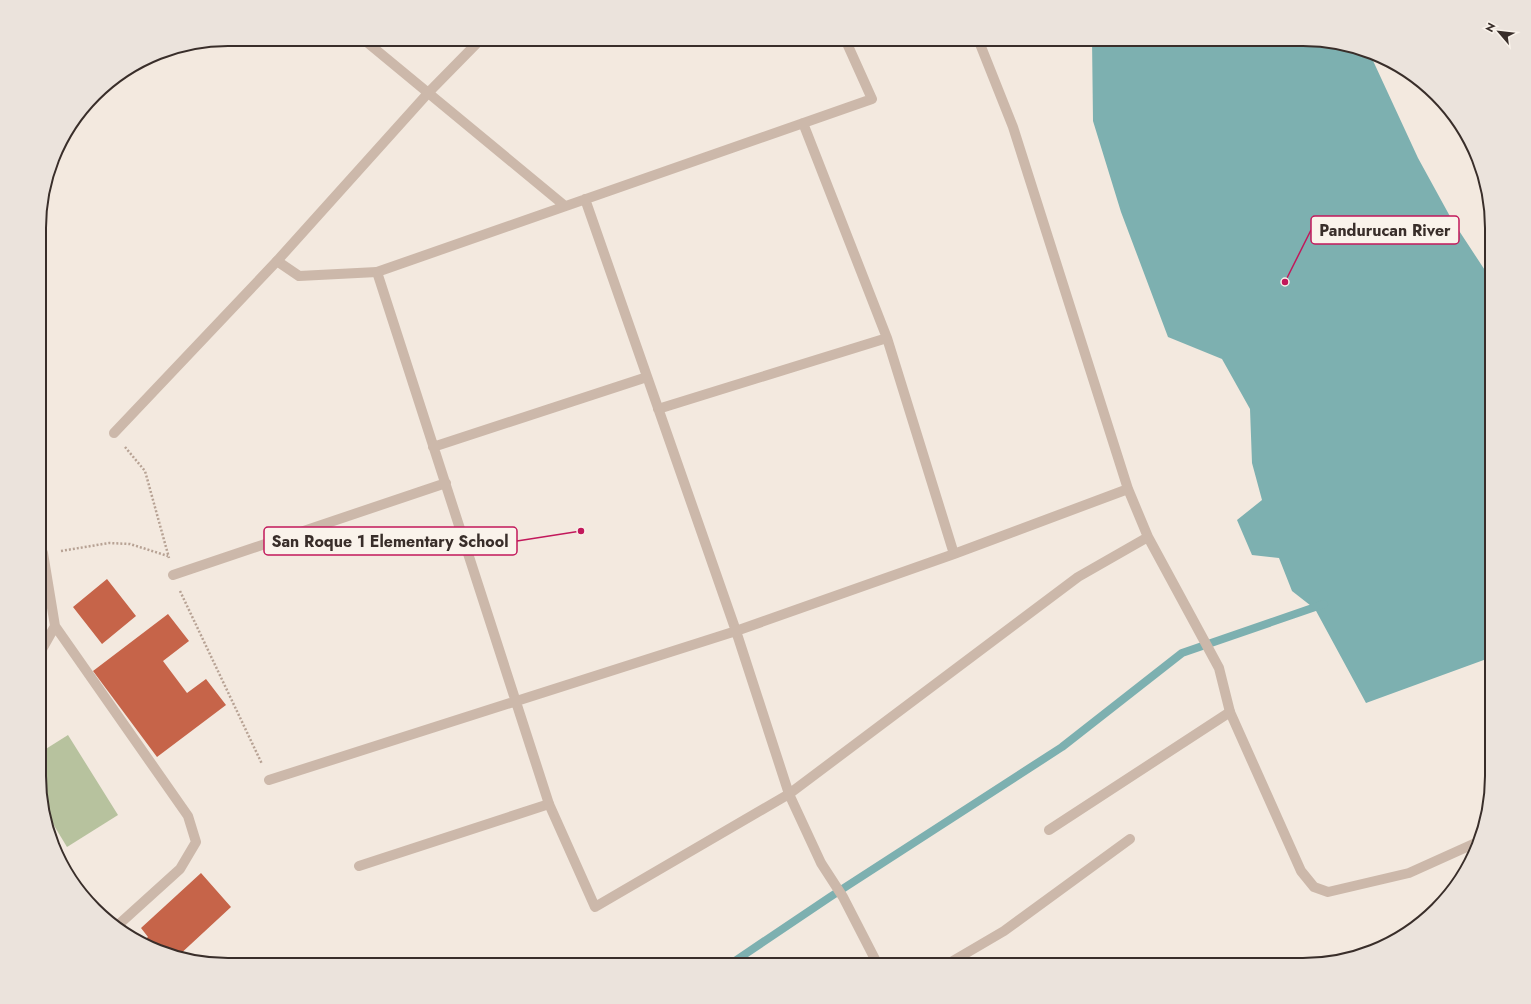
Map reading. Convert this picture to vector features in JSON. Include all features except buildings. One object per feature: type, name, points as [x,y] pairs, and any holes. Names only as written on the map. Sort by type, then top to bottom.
[{"type":"street","points":[[372,46],[566,206]]},
{"type":"street","points":[[114,433],[277,261],[429,92],[474,46]]},
{"type":"street","points":[[277,261],[299,276],[377,272],[872,99],[848,46]]},
{"type":"street","points":[[981,46],[1013,127],[1128,488],[1148,537],[1219,668],[1230,712],[1301,871],[1314,887],[1328,892],[1409,873],[1471,845]]},
{"type":"street","points":[[803,123],[887,338],[954,554]]},
{"type":"street","points":[[585,199],[736,631],[789,794],[821,863],[843,897],[874,958]]},
{"type":"street","points":[[377,272],[549,804],[595,907],[789,794],[1078,577],[1148,537]]},
{"type":"street","points":[[658,409],[887,338]]},
{"type":"street","points":[[433,447],[647,377]]},
{"type":"street","points":[[173,575],[446,483]]},
{"type":"street","points":[[269,780],[736,631],[954,554],[1128,488]]},
{"type":"street","points":[[46,574],[55,626],[188,816],[196,842],[180,869],[121,923]]},
{"type":"street","points":[[46,642],[55,626]]},
{"type":"street","points":[[1049,830],[1230,712]]},
{"type":"street","points":[[359,866],[549,804]]},
{"type":"street","points":[[958,958],[1004,931],[1130,838]]},
{"type":"path","points":[[114,433],[145,471],[173,575],[269,780]]},
{"type":"path","points":[[46,551],[109,543],[130,544],[168,556]]},
{"type":"green space","points":[[68,735],[118,815],[67,847],[52,822],[46,788],[46,749]]},
{"type":"water","points":[[1092,46],[1315,46],[1350,52],[1373,60],[1418,158],[1452,220],[1485,270],[1485,660],[1366,703],[1315,609],[1292,591],[1279,558],[1252,555],[1237,520],[1262,500],[1252,463],[1250,409],[1222,359],[1168,337],[1121,212],[1093,121]]},
{"type":"waterway","points":[[739,958],[830,897],[1062,747],[1182,653],[1324,604]]},
{"type":"place","name":"Pandurucan River","points":[[1285,282]]},
{"type":"place","name":"San Roque 1 Elementary School","points":[[581,531]]}]
